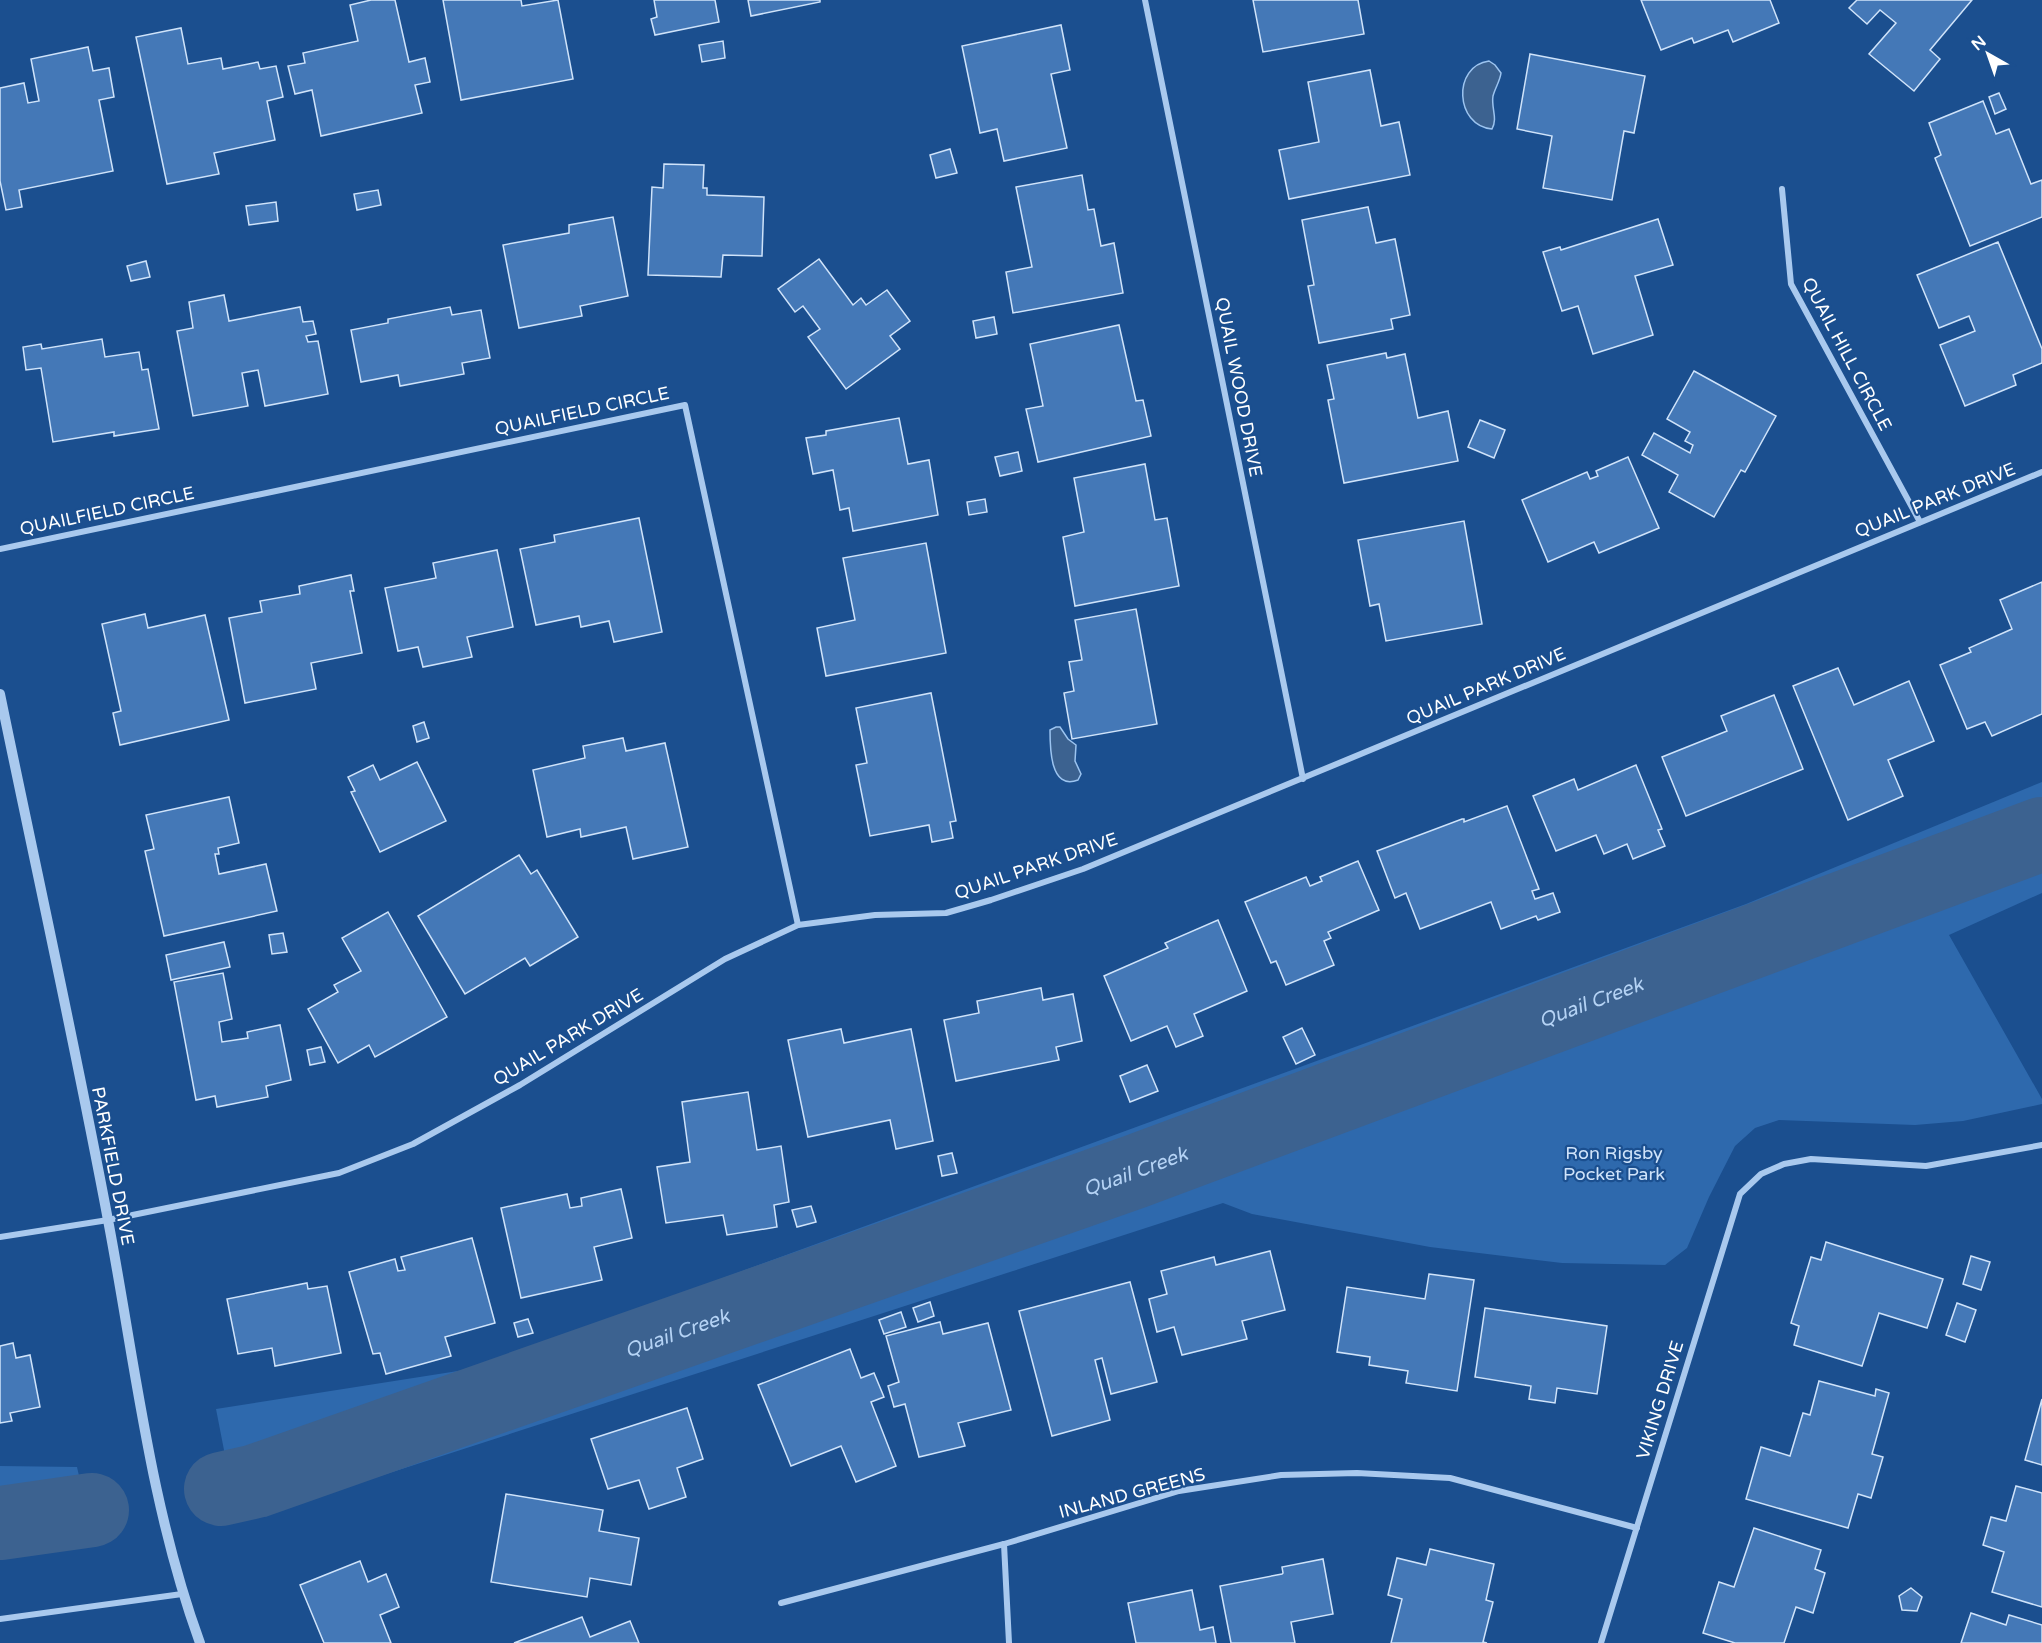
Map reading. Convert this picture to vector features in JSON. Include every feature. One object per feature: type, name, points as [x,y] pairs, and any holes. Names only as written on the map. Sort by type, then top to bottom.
[{"type":"street","name":"QUAIL WOOD DRIVE","points":[[1145,0],[1303,779]]},
{"type":"street","name":"QUAIL HILL CIRCLE","points":[[1782,189],[1791,284],[1920,522]]},
{"type":"street","name":"QUAILFIELD CIRCLE","points":[[0,549],[686,405],[798,925]]},
{"type":"street","name":"QUAIL PARK DRIVE","points":[[0,1237],[108,1220],[339,1173],[413,1144],[520,1085],[725,959],[798,925],[875,915],[946,913],[1083,869],[2042,472]]},
{"type":"street","name":"PARKFIELD DRIVE","points":[[0,694],[108,1220],[145,1441],[182,1594],[200,1643]]},
{"type":"street","name":"VIKING DRIVE","points":[[1601,1643],[1740,1194],[1761,1174],[1784,1164],[1811,1159],[1926,1166],[2042,1144]]},
{"type":"street","name":"INLAND GREENS","points":[[781,1604],[1004,1544],[1179,1491],[1281,1475],[1357,1473],[1450,1478],[1637,1528]]},
{"type":"street","points":[[1004,1544],[1009,1643]]},
{"type":"street","points":[[0,1619],[182,1594]]},
{"type":"green space","name":"Ron Rigsby Pocket Park","points":[[2042,782],[2042,893],[1949,935],[2042,1099],[2042,1104],[1963,1121],[1915,1125],[1779,1120],[1755,1128],[1735,1146],[1709,1197],[1687,1248],[1665,1265],[1562,1263],[1430,1247],[1252,1214],[1223,1203],[238,1522],[216,1409],[477,1368],[1746,904]]},
{"type":"green space","points":[[0,1466],[77,1467],[94,1541],[0,1546]]},
{"type":"shaded area","points":[[1489,61],[1501,73],[1493,96],[1494,125],[1492,129],[1480,125],[1471,118],[1465,107],[1463,96],[1464,84],[1469,73],[1477,65]]},
{"type":"shaded area","points":[[1060,727],[1068,739],[1076,745],[1075,761],[1081,774],[1078,780],[1069,782],[1062,779],[1054,766],[1050,747],[1050,730]]},
{"type":"building","points":[[371,0],[395,0],[409,62],[425,58],[430,82],[415,85],[422,113],[321,136],[312,90],[295,94],[288,66],[305,63],[303,53],[358,41],[350,5]]},
{"type":"building","points":[[443,0],[521,0],[522,6],[558,0],[573,79],[461,100]]},
{"type":"building","points":[[654,0],[715,0],[719,22],[655,35],[651,19],[657,17]]},
{"type":"building","points":[[748,0],[820,0],[820,2],[751,16]]},
{"type":"building","points":[[1253,0],[1358,0],[1364,34],[1263,52]]},
{"type":"building","points":[[1641,0],[1770,0],[1779,23],[1733,42],[1728,30],[1694,43],[1692,38],[1661,50]]},
{"type":"building","points":[[1857,0],[1972,0],[1930,50],[1940,59],[1914,91],[1869,54],[1896,23],[1880,10],[1867,24],[1849,8]]},
{"type":"building","points":[[1061,25],[1070,70],[1051,74],[1067,148],[1004,161],[997,129],[980,133],[962,46]]},
{"type":"building","points":[[181,28],[188,64],[221,58],[223,69],[258,62],[260,69],[276,66],[283,97],[267,101],[275,140],[214,153],[219,174],[167,184],[136,37]]},
{"type":"building","points":[[723,41],[725,58],[702,62],[699,45]]},
{"type":"building","points":[[88,47],[93,71],[109,68],[114,97],[99,100],[113,171],[19,190],[22,207],[6,210],[0,181],[0,88],[24,83],[28,103],[39,101],[31,59]]},
{"type":"building","points":[[1530,54],[1645,76],[1634,133],[1624,131],[1612,200],[1543,188],[1552,136],[1517,129]]},
{"type":"building","points":[[1370,70],[1381,126],[1399,122],[1410,175],[1289,199],[1279,150],[1319,142],[1308,82]]},
{"type":"building","points":[[1999,93],[2006,109],[1995,114],[1989,97]]},
{"type":"building","points":[[1983,101],[1996,134],[2009,129],[2031,184],[2042,180],[2042,217],[1970,246],[1935,158],[1941,155],[1929,123]]},
{"type":"building","points":[[950,149],[957,173],[936,178],[930,155]]},
{"type":"building","points":[[664,164],[704,165],[703,188],[707,188],[707,195],[764,197],[762,256],[723,255],[721,277],[648,275],[652,187],[663,188]]},
{"type":"building","points":[[1082,175],[1088,210],[1094,209],[1101,246],[1114,243],[1123,293],[1013,313],[1006,272],[1032,267],[1016,187]]},
{"type":"building","points":[[378,190],[381,205],[357,210],[354,194]]},
{"type":"building","points":[[276,202],[278,221],[249,225],[246,206]]},
{"type":"building","points":[[1368,207],[1376,243],[1395,239],[1410,315],[1391,319],[1393,329],[1319,343],[1308,286],[1314,285],[1302,220]]},
{"type":"building","points":[[613,217],[628,296],[580,306],[582,316],[519,328],[503,245],[569,233],[569,225]]},
{"type":"building","points":[[1658,219],[1673,265],[1635,276],[1653,335],[1593,354],[1578,306],[1562,311],[1543,252],[1560,247],[1561,250]]},
{"type":"building","points":[[1998,242],[2042,349],[2042,363],[2013,375],[2016,385],[1965,406],[1940,345],[1975,331],[1969,316],[1939,328],[1917,275]]},
{"type":"building","points":[[819,259],[853,305],[861,298],[866,305],[887,290],[910,321],[890,336],[900,349],[846,389],[808,337],[820,329],[803,306],[795,312],[778,289]]},
{"type":"building","points":[[146,261],[150,277],[131,281],[127,266]]},
{"type":"building","points":[[224,295],[229,321],[300,307],[303,322],[313,321],[316,334],[306,336],[308,342],[318,341],[328,394],[265,406],[258,370],[242,373],[248,406],[193,416],[177,331],[193,328],[189,302]]},
{"type":"building","points":[[450,307],[452,315],[481,310],[490,358],[462,363],[464,374],[400,386],[398,375],[361,382],[351,330],[388,323],[388,319]]},
{"type":"building","points":[[994,317],[997,334],[976,338],[973,321]]},
{"type":"building","points":[[1119,325],[1136,401],[1143,400],[1151,436],[1038,462],[1026,409],[1043,406],[1030,344]]},
{"type":"building","points":[[102,339],[105,357],[139,352],[142,370],[148,369],[159,429],[114,436],[114,432],[53,442],[41,368],[26,370],[23,347],[41,344],[42,349]]},
{"type":"building","points":[[1386,353],[1387,358],[1405,354],[1418,418],[1448,411],[1458,461],[1344,483],[1328,400],[1334,399],[1327,365]]},
{"type":"building","points":[[1694,371],[1776,416],[1745,472],[1741,470],[1714,517],[1669,492],[1678,475],[1642,455],[1654,433],[1690,453],[1693,445],[1685,441],[1690,432],[1667,419]]},
{"type":"building","points":[[899,418],[908,464],[929,460],[938,515],[853,531],[849,508],[840,510],[833,470],[813,474],[806,438],[826,435],[826,431]]},
{"type":"building","points":[[1480,420],[1505,430],[1494,458],[1468,447]]},
{"type":"building","points":[[1018,452],[1022,471],[1000,476],[995,457]]},
{"type":"building","points":[[1628,457],[1659,528],[1599,553],[1594,542],[1548,562],[1522,500],[1587,472],[1590,479],[1598,476],[1596,471]]},
{"type":"building","points":[[1145,464],[1155,520],[1167,518],[1179,586],[1075,606],[1063,537],[1084,532],[1074,478]]},
{"type":"building","points":[[985,499],[987,512],[969,515],[967,502]]},
{"type":"building","points":[[639,518],[662,632],[614,642],[609,621],[581,627],[579,616],[536,625],[520,549],[555,542],[554,535]]},
{"type":"building","points":[[1464,521],[1482,624],[1386,641],[1379,604],[1370,606],[1358,540]]},
{"type":"building","points":[[926,543],[946,653],[826,676],[817,628],[855,620],[843,558]]},
{"type":"building","points":[[497,550],[513,627],[467,637],[472,657],[423,667],[418,647],[398,651],[385,588],[436,578],[433,563]]},
{"type":"building","points":[[351,575],[354,591],[350,591],[362,653],[311,663],[316,689],[245,703],[229,618],[262,612],[260,601],[300,594],[299,586]]},
{"type":"building","points":[[2042,582],[2042,714],[1992,736],[1985,722],[1967,729],[1940,665],[1971,652],[1969,648],[2012,629],[2000,600]]},
{"type":"building","points":[[1136,609],[1157,724],[1072,739],[1064,693],[1074,691],[1069,662],[1082,660],[1075,620]]},
{"type":"building","points":[[145,614],[148,628],[205,615],[229,720],[120,745],[113,713],[121,711],[102,624]]},
{"type":"building","points":[[1838,668],[1854,705],[1909,681],[1934,741],[1888,760],[1903,796],[1848,820],[1793,686]]},
{"type":"building","points":[[931,693],[956,821],[950,822],[953,838],[932,842],[929,825],[870,836],[856,765],[867,763],[856,708]]},
{"type":"building","points":[[1774,695],[1803,769],[1686,816],[1662,757],[1727,731],[1721,716]]},
{"type":"building","points":[[424,722],[429,738],[417,742],[413,726]]},
{"type":"building","points":[[623,738],[626,751],[665,743],[688,847],[633,859],[626,827],[581,837],[580,829],[547,837],[533,770],[585,758],[583,746]]},
{"type":"building","points":[[417,762],[446,821],[380,852],[351,792],[355,791],[348,777],[373,765],[380,780]]},
{"type":"building","points":[[1636,765],[1662,829],[1658,830],[1665,846],[1633,859],[1627,844],[1604,854],[1596,835],[1556,851],[1533,796],[1574,779],[1578,790]]},
{"type":"building","points":[[229,797],[239,843],[218,848],[219,854],[215,854],[219,874],[266,864],[277,911],[164,936],[145,851],[154,849],[146,815]]},
{"type":"building","points":[[1507,806],[1539,889],[1532,891],[1535,899],[1553,893],[1560,912],[1538,920],[1536,916],[1501,929],[1491,902],[1420,929],[1406,893],[1395,898],[1377,851],[1462,819],[1464,822]]},
{"type":"building","points":[[519,855],[531,874],[537,870],[578,937],[530,966],[525,958],[465,994],[418,916]]},
{"type":"building","points":[[1358,861],[1379,910],[1328,932],[1331,938],[1324,941],[1334,965],[1286,985],[1276,961],[1271,963],[1245,902],[1306,877],[1310,886],[1322,881],[1320,877]]},
{"type":"building","points":[[388,912],[447,1017],[375,1057],[369,1045],[338,1063],[308,1009],[338,992],[334,985],[361,971],[342,938]]},
{"type":"building","points":[[1218,920],[1247,991],[1194,1014],[1203,1036],[1176,1047],[1167,1026],[1131,1041],[1104,976],[1168,948],[1165,943]]},
{"type":"building","points":[[283,933],[287,952],[272,954],[269,935]]},
{"type":"building","points":[[224,942],[230,967],[171,980],[166,955]]},
{"type":"building","points":[[223,973],[232,1019],[219,1022],[222,1042],[248,1038],[247,1032],[280,1025],[291,1080],[266,1086],[268,1097],[217,1107],[215,1096],[196,1100],[174,982]]},
{"type":"building","points":[[1041,988],[1043,1000],[1073,994],[1082,1041],[1056,1047],[1059,1060],[956,1081],[944,1020],[979,1013],[977,1001]]},
{"type":"building","points":[[1302,1028],[1315,1055],[1296,1064],[1283,1037]]},
{"type":"building","points":[[841,1029],[844,1043],[911,1029],[933,1141],[896,1149],[890,1120],[808,1137],[788,1040]]},
{"type":"building","points":[[321,1047],[325,1062],[310,1065],[307,1050]]},
{"type":"building","points":[[1147,1065],[1158,1091],[1130,1102],[1120,1076]]},
{"type":"building","points":[[748,1092],[757,1150],[781,1146],[789,1202],[774,1205],[777,1227],[727,1235],[723,1215],[666,1223],[657,1167],[690,1162],[682,1102]]},
{"type":"building","points":[[952,1153],[957,1173],[942,1176],[938,1156]]},
{"type":"building","points":[[621,1189],[632,1238],[594,1247],[602,1280],[521,1298],[501,1208],[567,1194],[570,1208],[582,1206],[581,1198]]},
{"type":"building","points":[[811,1206],[816,1222],[797,1227],[792,1210]]},
{"type":"building","points":[[472,1238],[495,1323],[445,1337],[451,1356],[386,1374],[380,1353],[373,1354],[349,1272],[395,1259],[398,1271],[405,1270],[401,1257]]},
{"type":"building","points":[[1826,1242],[1943,1279],[1927,1328],[1879,1313],[1862,1366],[1794,1345],[1799,1326],[1791,1323],[1811,1257],[1821,1260]]},
{"type":"building","points":[[1270,1251],[1285,1310],[1242,1321],[1247,1339],[1182,1355],[1174,1327],[1157,1332],[1149,1299],[1167,1294],[1161,1271],[1214,1257],[1216,1265]]},
{"type":"building","points":[[1971,1256],[1990,1262],[1981,1290],[1963,1284]]},
{"type":"building","points":[[1429,1274],[1474,1280],[1457,1391],[1406,1383],[1408,1371],[1369,1365],[1370,1357],[1337,1352],[1347,1287],[1425,1299]]},
{"type":"building","points":[[1130,1282],[1157,1382],[1111,1394],[1102,1358],[1095,1360],[1110,1420],[1052,1436],[1019,1311]]},
{"type":"building","points":[[307,1283],[308,1289],[327,1286],[341,1353],[275,1366],[272,1348],[238,1354],[227,1299]]},
{"type":"building","points":[[930,1302],[934,1316],[918,1322],[913,1308]]},
{"type":"building","points":[[1957,1303],[1976,1310],[1965,1342],[1946,1335]]},
{"type":"building","points":[[1485,1308],[1607,1326],[1597,1394],[1557,1388],[1555,1403],[1529,1399],[1531,1386],[1475,1377]]},
{"type":"building","points":[[901,1312],[906,1327],[884,1334],[879,1320]]},
{"type":"building","points":[[528,1319],[533,1333],[518,1337],[514,1323]]},
{"type":"building","points":[[940,1322],[943,1334],[988,1323],[1011,1410],[958,1423],[965,1446],[919,1457],[905,1404],[894,1407],[888,1386],[899,1382],[886,1336]]},
{"type":"building","points":[[13,1343],[16,1358],[30,1355],[40,1407],[10,1413],[12,1421],[0,1423],[0,1346]]},
{"type":"building","points":[[850,1349],[861,1378],[874,1373],[884,1397],[871,1402],[896,1466],[856,1482],[841,1446],[791,1466],[758,1385]]},
{"type":"building","points":[[1819,1381],[1875,1396],[1876,1389],[1889,1393],[1872,1454],[1883,1457],[1871,1498],[1858,1494],[1848,1528],[1746,1499],[1761,1447],[1790,1456],[1803,1413],[1810,1415]]},
{"type":"building","points":[[2042,1399],[2042,1465],[2025,1460]]},
{"type":"building","points":[[687,1408],[703,1459],[677,1468],[686,1497],[649,1509],[639,1480],[608,1489],[591,1439]]},
{"type":"building","points":[[2016,1486],[2042,1493],[2042,1607],[1992,1592],[2004,1552],[1983,1545],[1991,1517],[2006,1521]]},
{"type":"building","points":[[506,1494],[603,1510],[599,1531],[639,1538],[631,1585],[590,1578],[587,1597],[491,1582]]},
{"type":"building","points":[[1754,1528],[1821,1550],[1815,1569],[1825,1573],[1813,1613],[1796,1607],[1784,1643],[1735,1643],[1703,1633],[1719,1582],[1734,1587]]},
{"type":"building","points":[[1430,1549],[1494,1564],[1486,1600],[1493,1602],[1483,1642],[1487,1643],[1391,1643],[1402,1599],[1388,1595],[1397,1558],[1426,1565]]},
{"type":"building","points":[[1323,1559],[1333,1614],[1291,1622],[1295,1643],[1231,1643],[1220,1586],[1282,1574],[1282,1567]]},
{"type":"building","points":[[360,1561],[368,1582],[386,1574],[399,1607],[380,1615],[391,1643],[324,1643],[300,1585]]},
{"type":"building","points":[[1911,1588],[1922,1597],[1917,1611],[1902,1610],[1899,1596]]},
{"type":"building","points":[[1192,1590],[1200,1630],[1213,1627],[1216,1643],[1136,1643],[1128,1603]]},
{"type":"building","points":[[1971,1613],[2006,1625],[2009,1615],[2042,1625],[2042,1643],[1961,1643]]},
{"type":"building","points":[[582,1617],[590,1637],[630,1621],[639,1643],[514,1643]]},
{"type":"waterway","name":"Quail Creek","points":[[221,1489],[256,1481],[1134,1172],[2042,834]]},
{"type":"waterway","name":"Quail Creek","points":[[0,1523],[92,1510]]}]
